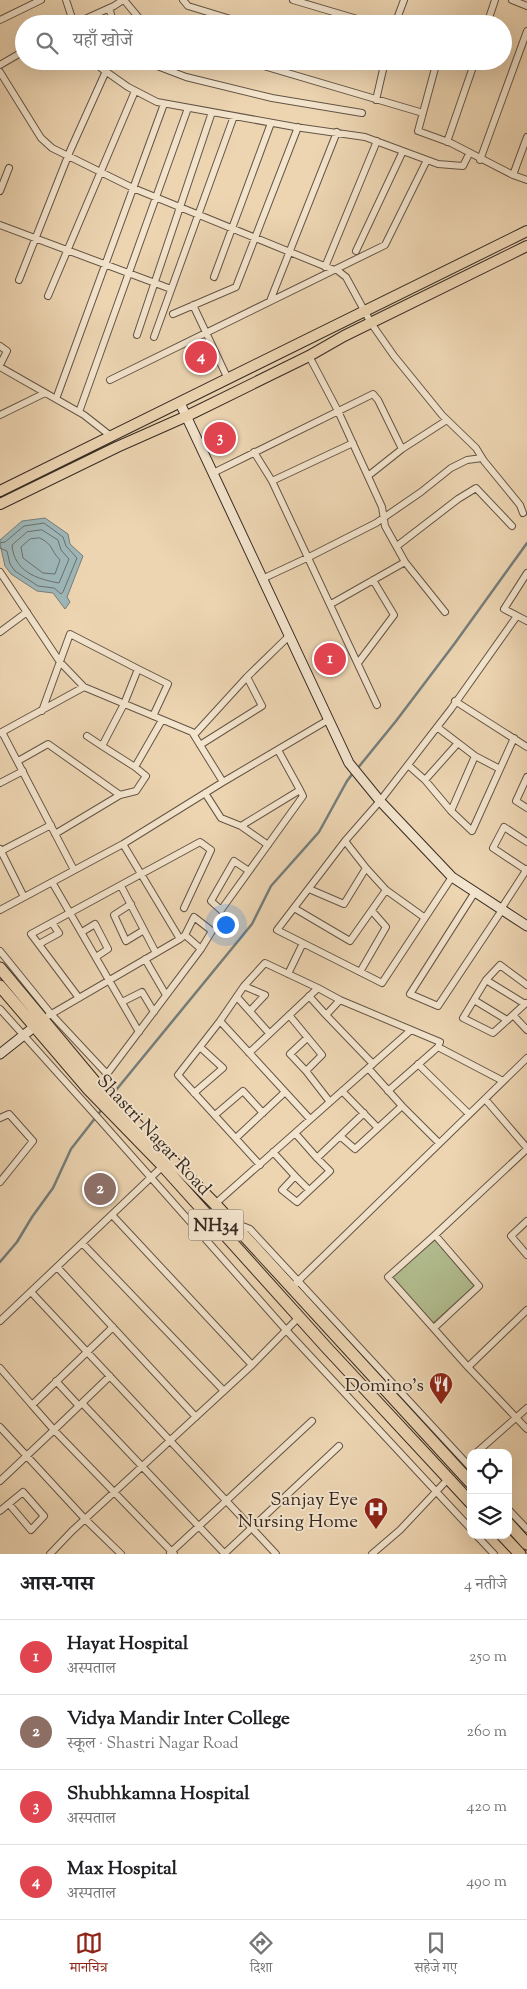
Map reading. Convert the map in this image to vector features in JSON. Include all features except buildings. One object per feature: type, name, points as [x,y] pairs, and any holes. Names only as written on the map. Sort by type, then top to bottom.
[{"type":"highway","name":"NH34","points":[[0,968],[43,1020]]},
{"type":"highway","name":"Shastri Nagar Road","points":[[0,986],[43,1020],[92,1086],[167,1163],[299,1317],[467,1499]]},
{"type":"highway","name":"NH34","points":[[167,1163],[215,1204],[295,1284],[308,1306],[465,1463]]},
{"type":"highway","points":[[299,1317],[308,1306]]},
{"type":"highway","points":[[448,1479],[465,1463]]},
{"type":"highway","points":[[506,1539],[519,1554],[527,1545],[512,1528]]},
{"type":"main road","points":[[0,491],[527,231]]},
{"type":"main road","points":[[0,504],[117,447],[187,416],[527,246]]},
{"type":"main road","points":[[112,437],[117,447]]},
{"type":"street","points":[[0,20],[41,0]]},
{"type":"street","points":[[66,0],[71,15]]},
{"type":"street","points":[[94,15],[123,0],[136,15]]},
{"type":"street","points":[[182,0],[188,6],[218,15]]},
{"type":"street","points":[[293,0],[344,15]]},
{"type":"street","points":[[398,15],[404,0]]},
{"type":"street","points":[[490,15],[495,0]]},
{"type":"street","points":[[512,0],[527,6]]},
{"type":"street","points":[[110,8],[112,15]]},
{"type":"street","points":[[480,160],[527,31]]},
{"type":"street","points":[[0,65],[15,57]]},
{"type":"street","points":[[168,70],[186,77],[272,98],[362,113]]},
{"type":"street","points":[[277,70],[423,113]]},
{"type":"street","points":[[376,100],[382,70]]},
{"type":"street","points":[[435,70],[418,131],[447,142],[480,160],[527,180]]},
{"type":"street","points":[[447,142],[472,70]]},
{"type":"street","points":[[18,280],[68,156],[106,71],[135,91],[164,104],[365,137],[438,164],[463,166],[470,154]]},
{"type":"street","points":[[1,75],[41,138],[52,148],[156,198],[325,267],[338,270],[346,277],[371,323],[394,356],[447,420],[476,448],[520,505],[523,512]]},
{"type":"street","points":[[48,296],[135,91]]},
{"type":"street","points":[[56,398],[164,104]]},
{"type":"street","points":[[79,412],[188,108]]},
{"type":"street","points":[[136,335],[212,112]]},
{"type":"street","points":[[154,337],[234,116]]},
{"type":"street","points":[[214,277],[272,122]]},
{"type":"street","points":[[173,314],[236,286],[298,127]]},
{"type":"street","points":[[270,301],[337,132]]},
{"type":"street","points":[[513,175],[527,136]]},
{"type":"street","points":[[325,267],[377,141]]},
{"type":"street","points":[[356,251],[403,151]]},
{"type":"street","points":[[110,380],[385,245],[427,160]]},
{"type":"street","points":[[0,191],[9,168]]},
{"type":"street","points":[[0,225],[171,289]]},
{"type":"street","points":[[193,305],[228,379]]},
{"type":"street","points":[[0,346],[7,351],[0,366],[79,412],[112,437]]},
{"type":"street","points":[[309,356],[338,411],[382,507],[385,526],[405,562],[446,612]]},
{"type":"street","points":[[0,414],[45,393]]},
{"type":"street","points":[[213,473],[373,394],[378,400],[402,449]]},
{"type":"street","points":[[180,403],[349,763],[380,801],[452,877],[527,926]]},
{"type":"street","points":[[368,476],[402,449],[447,420]]},
{"type":"street","points":[[272,481],[353,443]]},
{"type":"street","points":[[254,452],[272,481],[309,557],[376,705]]},
{"type":"street","points":[[262,578],[309,557],[384,517],[421,492],[451,468],[467,460],[482,458]]},
{"type":"street","points":[[397,546],[458,499],[476,488],[512,526]]},
{"type":"street","points":[[331,604],[405,562]]},
{"type":"street","points":[[527,573],[504,609],[527,620]]},
{"type":"street","points":[[1,575],[60,662],[84,687],[192,732],[223,782]]},
{"type":"street","points":[[358,663],[394,615],[373,580]]},
{"type":"street","points":[[0,632],[27,612]]},
{"type":"street","points":[[452,877],[382,983],[277,930],[437,728],[516,616]]},
{"type":"street","points":[[42,711],[70,634],[168,684],[153,716]]},
{"type":"street","points":[[194,735],[247,677],[289,636]]},
{"type":"street","points":[[102,746],[124,704],[138,669]]},
{"type":"street","points":[[200,745],[262,706],[247,677]]},
{"type":"street","points":[[74,870],[18,761],[1,733],[84,687]]},
{"type":"street","points":[[455,702],[527,747]]},
{"type":"street","points":[[135,767],[162,720]]},
{"type":"street","points":[[0,910],[123,844],[328,720]]},
{"type":"street","points":[[437,728],[474,756],[500,769]]},
{"type":"street","points":[[56,834],[120,796],[136,791],[146,776],[87,736]]},
{"type":"street","points":[[408,764],[472,831],[514,738]]},
{"type":"street","points":[[425,780],[458,743]]},
{"type":"street","points":[[18,761],[48,744],[120,796]]},
{"type":"street","points":[[249,871],[234,860],[211,901],[221,910],[303,796],[278,750]]},
{"type":"street","points":[[451,811],[474,756]]},
{"type":"street","points":[[0,784],[23,771]]},
{"type":"street","points":[[526,780],[516,801],[527,808]]},
{"type":"street","points":[[241,826],[300,790]]},
{"type":"street","points":[[205,793],[221,818],[241,826],[268,845]]},
{"type":"street","points":[[24,897],[0,850],[51,825]]},
{"type":"street","points":[[475,892],[410,994],[438,1006],[527,869],[493,848],[504,827],[527,842]]},
{"type":"street","points":[[79,998],[32,934],[200,842],[212,850],[184,908]]},
{"type":"street","points":[[346,842],[386,890],[425,918]]},
{"type":"street","points":[[123,844],[182,937],[201,948]]},
{"type":"street","points":[[309,889],[344,904],[366,868]]},
{"type":"street","points":[[52,882],[139,1032]]},
{"type":"street","points":[[121,886],[156,953]]},
{"type":"street","points":[[294,908],[350,940],[386,890]]},
{"type":"street","points":[[131,904],[114,915],[126,941],[144,930]]},
{"type":"street","points":[[360,972],[386,926],[372,910]]},
{"type":"street","points":[[0,952],[43,1020],[107,1074],[212,931],[194,917],[182,937],[43,1020],[0,1054]]},
{"type":"street","points":[[39,944],[59,933],[52,923]]},
{"type":"street","points":[[82,932],[95,924],[108,949],[96,957]]},
{"type":"street","points":[[288,974],[302,943]]},
{"type":"street","points":[[145,960],[166,995]]},
{"type":"street","points":[[260,1165],[178,1075],[220,1021],[244,986],[266,963],[340,1000],[440,1042],[438,1047],[388,1091]]},
{"type":"street","points":[[486,980],[526,1003],[493,1033],[463,1018],[486,980],[500,965],[527,985]]},
{"type":"street","points":[[244,986],[265,995],[250,1011]]},
{"type":"street","points":[[249,1052],[318,988]]},
{"type":"street","points":[[122,1002],[142,992],[154,1012]]},
{"type":"street","points":[[310,996],[371,1066],[388,1091],[439,1143]]},
{"type":"street","points":[[236,997],[269,1033]]},
{"type":"street","points":[[326,1015],[340,1000]]},
{"type":"street","points":[[474,1000],[510,1018],[527,1030]]},
{"type":"street","points":[[0,1010],[99,1118],[286,1330],[467,1525]]},
{"type":"street","points":[[289,1015],[322,1055],[306,1071]]},
{"type":"street","points":[[220,1021],[310,1119]]},
{"type":"street","points":[[215,1204],[411,1030]]},
{"type":"street","points":[[308,1038],[290,1054],[330,1102]]},
{"type":"street","points":[[194,1093],[223,1068],[200,1047]]},
{"type":"street","points":[[438,1047],[503,1081]]},
{"type":"street","points":[[465,1463],[295,1284],[527,1058]]},
{"type":"street","points":[[418,1064],[469,1114]]},
{"type":"street","points":[[215,1115],[244,1091],[263,1113]]},
{"type":"street","points":[[342,1091],[378,1128]]},
{"type":"street","points":[[236,1138],[285,1092]]},
{"type":"street","points":[[485,1099],[527,1148],[435,1236],[388,1277],[468,1367],[527,1429]]},
{"type":"street","points":[[340,1136],[355,1149],[402,1106]]},
{"type":"street","points":[[317,1158],[364,1113]]},
{"type":"street","points":[[0,1118],[9,1114],[33,1141],[0,1182]]},
{"type":"street","points":[[295,1133],[330,1171],[297,1202],[282,1190],[295,1176]]},
{"type":"street","points":[[273,1152],[309,1190]]},
{"type":"street","points":[[0,1321],[32,1293],[167,1163]]},
{"type":"street","points":[[113,1216],[252,1365]]},
{"type":"street","points":[[527,1221],[511,1236],[527,1255]]},
{"type":"street","points":[[434,1328],[479,1286],[435,1236]]},
{"type":"street","points":[[83,1244],[224,1391]]},
{"type":"street","points":[[58,1268],[196,1417]]},
{"type":"street","points":[[32,1293],[276,1554]]},
{"type":"street","points":[[468,1367],[527,1310]]},
{"type":"street","points":[[50,1554],[252,1365],[299,1317]]},
{"type":"street","points":[[32,1405],[113,1327]]},
{"type":"street","points":[[0,1368],[54,1430],[171,1553],[312,1421]]},
{"type":"street","points":[[0,1481],[110,1376]]},
{"type":"street","points":[[56,1381],[81,1404],[224,1554],[339,1446]]},
{"type":"street","points":[[481,1449],[527,1408]]},
{"type":"street","points":[[1,1430],[85,1520],[121,1554]]},
{"type":"street","points":[[372,1554],[400,1530],[448,1479]]},
{"type":"street","points":[[0,1511],[23,1492],[44,1516],[31,1530],[9,1504]]},
{"type":"street","points":[[512,1513],[527,1529]]},
{"type":"street","points":[[480,1539],[494,1554]]},
{"type":"green space","points":[[435,1240],[474,1286],[433,1323],[392,1277]]},
{"type":"water","points":[[45,518],[68,534],[70,544],[83,556],[67,597],[70,602],[65,609],[53,593],[37,591],[11,574],[5,566],[0,544],[0,540],[22,521]]},
{"type":"waterway","points":[[357,769],[455,643],[527,543]]},
{"type":"waterway","points":[[112,1095],[252,924],[271,886],[319,832],[353,773]]},
{"type":"waterway","points":[[0,1262],[17,1242],[53,1188],[71,1149],[103,1108]]},
{"type":"place","name":"Max Hospital","points":[[201,357]]},
{"type":"place","name":"Shubhkamna Hospital","points":[[220,438]]},
{"type":"place","name":"Hayat Hospital","points":[[330,659]]},
{"type":"place","name":"Vidya Mandir Inter College","points":[[100,1189]]},
{"type":"place","name":"Domino's","points":[[441,1405]]},
{"type":"place","name":"Sanjay Eye Nursing Home","points":[[376,1530]]}]
